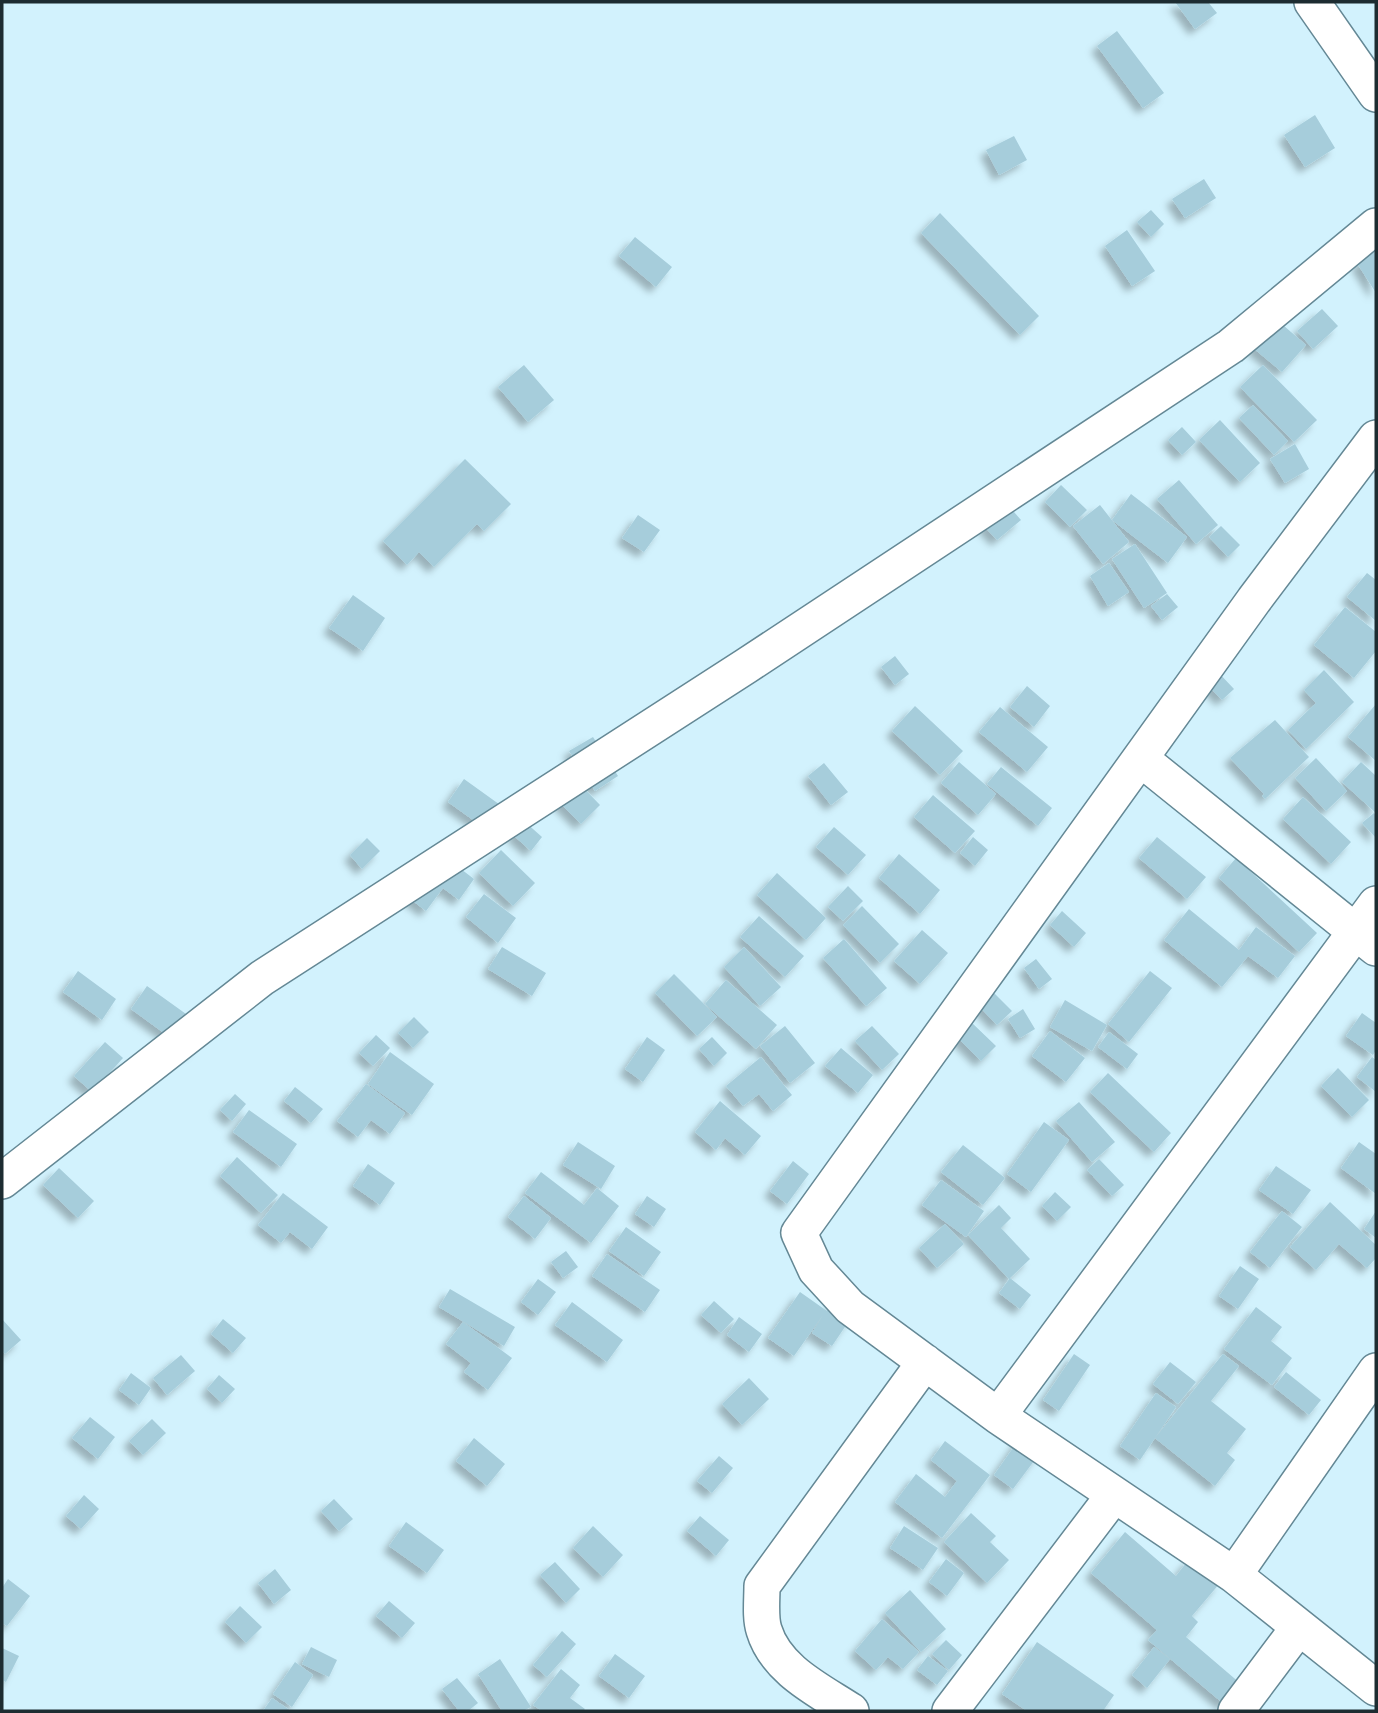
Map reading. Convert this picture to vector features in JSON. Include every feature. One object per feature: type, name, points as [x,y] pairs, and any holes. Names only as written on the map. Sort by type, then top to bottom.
[{"type":"street","points":[[1312,2],[1376,94]]},
{"type":"street","points":[[2,1181],[262,978],[734,673],[1230,346],[1376,226]]},
{"type":"street","points":[[1376,438],[1254,600],[799,1233],[816,1270],[850,1307],[998,1416],[1234,1575],[1376,1688]]},
{"type":"street","points":[[1141,759],[1366,941]]},
{"type":"street","points":[[998,1416],[1366,941],[1376,904]]},
{"type":"street","points":[[851,1711],[801,1678],[777,1658],[763,1629],[762,1586],[925,1362]]},
{"type":"street","points":[[1234,1575],[1376,1371]]},
{"type":"street","points":[[950,1711],[1114,1495]]},
{"type":"street","points":[[1236,1711],[1299,1627]]},
{"type":"building","points":[[1175,2],[1208,2],[1217,13],[1195,29]]},
{"type":"building","points":[[1117,31],[1164,93],[1143,108],[1097,46]]},
{"type":"building","points":[[1315,115],[1335,148],[1305,167],[1284,135]]},
{"type":"building","points":[[1014,136],[1027,160],[999,175],[986,150]]},
{"type":"building","points":[[1204,179],[1216,198],[1185,218],[1172,199]]},
{"type":"building","points":[[1151,210],[1164,224],[1151,237],[1137,222]]},
{"type":"building","points":[[940,213],[1039,316],[1020,335],[921,233]]},
{"type":"building","points":[[1127,230],[1155,271],[1132,286],[1105,246]]},
{"type":"building","points":[[635,237],[672,267],[656,287],[619,256]]},
{"type":"building","points":[[1376,251],[1376,293],[1357,263]]},
{"type":"building","points":[[1322,309],[1338,326],[1313,349],[1297,331]]},
{"type":"building","points":[[1276,319],[1306,345],[1282,372],[1252,347]]},
{"type":"building","points":[[524,365],[554,400],[528,422],[498,387]]},
{"type":"building","points":[[1263,365],[1317,420],[1294,442],[1240,387]]},
{"type":"building","points":[[1253,405],[1288,441],[1274,455],[1239,418]]},
{"type":"building","points":[[1220,420],[1260,463],[1240,482],[1199,440]]},
{"type":"building","points":[[1182,427],[1196,442],[1182,455],[1168,440]]},
{"type":"building","points":[[1295,444],[1309,469],[1285,483],[1270,459]]},
{"type":"building","points":[[465,459],[511,504],[484,531],[477,524],[434,567],[419,552],[407,565],[383,541]]},
{"type":"building","points":[[1179,480],[1218,525],[1196,544],[1157,499]]},
{"type":"building","points":[[1061,485],[1087,510],[1070,527],[1045,502]]},
{"type":"building","points":[[1131,494],[1187,537],[1168,563],[1112,520]]},
{"type":"building","points":[[1007,504],[1021,520],[997,540],[983,525]]},
{"type":"building","points":[[1100,505],[1129,542],[1103,564],[1073,526]]},
{"type":"building","points":[[638,515],[660,530],[644,552],[622,538]]},
{"type":"building","points":[[1221,526],[1240,545],[1228,557],[1209,537]]},
{"type":"building","points":[[1135,544],[1167,593],[1144,608],[1112,559]]},
{"type":"building","points":[[1109,563],[1129,592],[1108,606],[1090,576]]},
{"type":"building","points":[[1367,573],[1376,580],[1376,621],[1347,597]]},
{"type":"building","points":[[1167,594],[1178,607],[1162,620],[1151,606]]},
{"type":"building","points":[[353,595],[385,618],[363,651],[329,628]]},
{"type":"building","points":[[1345,607],[1376,632],[1376,651],[1354,678],[1314,645]]},
{"type":"building","points":[[895,656],[909,674],[895,685],[881,667]]},
{"type":"building","points":[[1324,670],[1354,702],[1306,749],[1288,730],[1316,703],[1304,690]]},
{"type":"building","points":[[1217,671],[1234,689],[1222,700],[1205,682]]},
{"type":"building","points":[[1027,686],[1050,706],[1034,727],[1010,707]]},
{"type":"building","points":[[1376,704],[1376,761],[1348,737]]},
{"type":"building","points":[[915,706],[963,751],[940,775],[892,731]]},
{"type":"building","points":[[1000,707],[1048,747],[1027,772],[979,732]]},
{"type":"building","points":[[1275,720],[1309,757],[1265,799],[1262,796],[1264,794],[1230,758]]},
{"type":"building","points":[[593,737],[618,776],[595,791],[569,751]]},
{"type":"building","points":[[1316,758],[1347,791],[1326,811],[1295,778]]},
{"type":"building","points":[[959,762],[996,794],[978,815],[941,783]]},
{"type":"building","points":[[1361,762],[1376,776],[1376,813],[1342,782]]},
{"type":"building","points":[[824,763],[848,792],[831,805],[808,776]]},
{"type":"building","points":[[1001,767],[1052,808],[1038,826],[987,784]]},
{"type":"building","points":[[464,779],[503,807],[487,830],[448,802]]},
{"type":"building","points":[[575,779],[600,805],[581,824],[555,798]]},
{"type":"building","points":[[933,795],[975,831],[955,853],[914,817]]},
{"type":"building","points":[[1303,797],[1351,842],[1331,864],[1283,819]]},
{"type":"building","points":[[1374,813],[1376,816],[1376,838],[1362,823]]},
{"type":"building","points":[[524,821],[542,837],[531,851],[512,834]]},
{"type":"building","points":[[834,827],[866,855],[848,875],[816,847]]},
{"type":"building","points":[[973,837],[988,850],[975,866],[960,853]]},
{"type":"building","points":[[1157,837],[1206,877],[1187,899],[1139,858]]},
{"type":"building","points":[[367,838],[380,851],[362,869],[350,855]]},
{"type":"building","points":[[436,850],[474,879],[459,900],[443,888],[426,911],[404,894]]},
{"type":"building","points":[[501,850],[535,883],[513,906],[479,873]]},
{"type":"building","points":[[899,854],[940,890],[920,914],[879,878]]},
{"type":"building","points":[[1236,858],[1317,933],[1299,952],[1219,878]]},
{"type":"building","points":[[777,873],[826,918],[806,940],[757,895]]},
{"type":"building","points":[[848,886],[863,901],[843,921],[828,907]]},
{"type":"building","points":[[484,894],[516,918],[498,943],[466,917]]},
{"type":"building","points":[[862,906],[899,944],[880,963],[843,925]]},
{"type":"building","points":[[1189,909],[1239,950],[1256,927],[1295,956],[1278,978],[1248,956],[1222,987],[1164,940]]},
{"type":"building","points":[[1062,911],[1086,933],[1074,947],[1050,925]]},
{"type":"building","points":[[759,916],[804,956],[785,977],[740,937]]},
{"type":"building","points":[[922,930],[948,953],[920,984],[894,961]]},
{"type":"building","points":[[844,939],[887,988],[866,1006],[823,958]]},
{"type":"building","points":[[502,947],[546,973],[532,996],[488,969]]},
{"type":"building","points":[[744,947],[781,987],[760,1006],[724,967]]},
{"type":"building","points":[[1036,959],[1052,979],[1039,989],[1024,968]]},
{"type":"building","points":[[78,971],[116,999],[102,1020],[63,992]]},
{"type":"building","points":[[1150,971],[1172,988],[1129,1042],[1108,1024]]},
{"type":"building","points":[[674,974],[717,1017],[697,1036],[655,993]]},
{"type":"building","points":[[726,980],[777,1025],[756,1049],[705,1004]]},
{"type":"building","points":[[147,986],[207,1029],[190,1052],[131,1009]]},
{"type":"building","points":[[992,991],[1012,1011],[997,1025],[978,1005]]},
{"type":"building","points":[[1065,1000],[1107,1025],[1092,1051],[1050,1027]]},
{"type":"building","points":[[1023,1009],[1035,1029],[1020,1038],[1008,1019]]},
{"type":"building","points":[[1362,1013],[1376,1023],[1376,1050],[1373,1055],[1346,1036]]},
{"type":"building","points":[[414,1017],[429,1032],[413,1048],[398,1033]]},
{"type":"building","points":[[970,1021],[996,1046],[981,1061],[956,1036]]},
{"type":"building","points":[[785,1026],[815,1063],[790,1083],[760,1046]]},
{"type":"building","points":[[872,1026],[899,1054],[882,1070],[855,1041]]},
{"type":"building","points":[[1050,1031],[1085,1058],[1066,1082],[1032,1056]]},
{"type":"building","points":[[1109,1032],[1138,1054],[1127,1069],[1098,1047]]},
{"type":"building","points":[[376,1035],[390,1048],[373,1066],[359,1053]]},
{"type":"building","points":[[647,1037],[665,1050],[643,1082],[625,1069]]},
{"type":"building","points":[[712,1037],[727,1053],[714,1066],[699,1049]]},
{"type":"building","points":[[105,1042],[123,1058],[92,1092],[74,1076]]},
{"type":"building","points":[[841,1048],[873,1075],[858,1093],[825,1066]]},
{"type":"building","points":[[390,1052],[434,1084],[412,1115],[368,1084]]},
{"type":"building","points":[[761,1057],[792,1095],[773,1111],[759,1094],[743,1106],[726,1086]]},
{"type":"building","points":[[1372,1057],[1376,1060],[1376,1092],[1357,1077]]},
{"type":"building","points":[[1338,1068],[1369,1100],[1352,1117],[1321,1086]]},
{"type":"building","points":[[1108,1073],[1171,1133],[1154,1152],[1090,1092]]},
{"type":"building","points":[[366,1084],[405,1113],[390,1134],[371,1120],[358,1137],[337,1121]]},
{"type":"building","points":[[295,1087],[323,1109],[311,1123],[284,1101]]},
{"type":"building","points":[[235,1094],[246,1104],[232,1121],[220,1110]]},
{"type":"building","points":[[720,1101],[761,1136],[745,1155],[725,1138],[716,1150],[695,1132]]},
{"type":"building","points":[[1079,1102],[1115,1142],[1092,1162],[1056,1121]]},
{"type":"building","points":[[249,1110],[297,1144],[281,1167],[233,1132]]},
{"type":"building","points":[[1044,1122],[1069,1140],[1031,1192],[1007,1174]]},
{"type":"building","points":[[578,1142],[615,1166],[601,1189],[563,1165]]},
{"type":"building","points":[[1359,1142],[1376,1154],[1376,1194],[1341,1168]]},
{"type":"building","points":[[963,1145],[1005,1178],[983,1205],[941,1172]]},
{"type":"building","points":[[237,1157],[278,1195],[261,1213],[220,1176]]},
{"type":"building","points":[[1099,1159],[1124,1185],[1112,1196],[1087,1170]]},
{"type":"building","points":[[793,1161],[809,1174],[787,1204],[770,1191]]},
{"type":"building","points":[[368,1164],[395,1183],[380,1205],[353,1186]]},
{"type":"building","points":[[1276,1166],[1311,1190],[1293,1214],[1259,1190]]},
{"type":"building","points":[[59,1168],[94,1201],[78,1218],[43,1185]]},
{"type":"building","points":[[541,1172],[584,1205],[597,1188],[619,1206],[591,1243],[525,1193]]},
{"type":"building","points":[[941,1180],[984,1211],[966,1237],[922,1205]]},
{"type":"building","points":[[1055,1192],[1071,1207],[1057,1221],[1042,1206]]},
{"type":"building","points":[[283,1193],[328,1227],[312,1249],[290,1232],[281,1243],[258,1225]]},
{"type":"building","points":[[524,1196],[551,1218],[535,1239],[508,1217]]},
{"type":"building","points":[[647,1196],[666,1209],[654,1227],[635,1214]]},
{"type":"building","points":[[1330,1202],[1376,1245],[1376,1258],[1367,1268],[1339,1244],[1316,1270],[1290,1247]]},
{"type":"building","points":[[999,1205],[1011,1218],[1001,1228],[1030,1259],[1009,1279],[968,1235]]},
{"type":"building","points":[[1282,1211],[1302,1227],[1270,1268],[1250,1252]]},
{"type":"building","points":[[1376,1211],[1376,1238],[1364,1229]]},
{"type":"building","points":[[945,1224],[964,1244],[937,1268],[919,1248]]},
{"type":"building","points":[[626,1227],[661,1252],[644,1276],[609,1251]]},
{"type":"building","points":[[566,1251],[578,1267],[563,1278],[551,1262]]},
{"type":"building","points":[[607,1254],[660,1290],[645,1312],[592,1276]]},
{"type":"building","points":[[1240,1266],[1259,1279],[1238,1309],[1219,1296]]},
{"type":"building","points":[[1010,1278],[1031,1295],[1020,1309],[999,1293]]},
{"type":"building","points":[[538,1279],[556,1292],[538,1315],[521,1302]]},
{"type":"building","points":[[450,1289],[515,1327],[504,1346],[439,1307]]},
{"type":"building","points":[[800,1292],[827,1311],[832,1302],[853,1315],[832,1346],[812,1333],[823,1315],[794,1356],[768,1338]]},
{"type":"building","points":[[714,1301],[734,1319],[721,1333],[701,1315]]},
{"type":"building","points":[[572,1302],[623,1340],[607,1362],[555,1325]]},
{"type":"building","points":[[1256,1307],[1282,1327],[1271,1341],[1292,1358],[1272,1385],[1224,1349]]},
{"type":"building","points":[[739,1317],[762,1334],[749,1352],[727,1335]]},
{"type":"building","points":[[2,1319],[21,1340],[5,1354],[2,1350]]},
{"type":"building","points":[[223,1319],[246,1338],[233,1353],[211,1334]]},
{"type":"building","points":[[463,1322],[512,1358],[488,1390],[464,1372],[471,1363],[446,1344]]},
{"type":"building","points":[[1074,1354],[1090,1365],[1059,1411],[1043,1400]]},
{"type":"building","points":[[1223,1354],[1239,1366],[1211,1401],[1246,1429],[1227,1453],[1235,1460],[1215,1486],[1155,1438]]},
{"type":"building","points":[[181,1355],[195,1371],[167,1395],[153,1378]]},
{"type":"building","points":[[1170,1362],[1196,1382],[1178,1404],[1153,1384]]},
{"type":"building","points":[[1286,1372],[1321,1400],[1309,1415],[1274,1387]]},
{"type":"building","points":[[131,1373],[151,1388],[139,1405],[119,1390]]},
{"type":"building","points":[[219,1375],[235,1389],[222,1403],[207,1389]]},
{"type":"building","points":[[749,1378],[769,1399],[742,1425],[722,1404]]},
{"type":"building","points":[[1156,1393],[1176,1407],[1140,1460],[1120,1446]]},
{"type":"building","points":[[90,1417],[115,1437],[98,1459],[72,1438]]},
{"type":"building","points":[[152,1419],[166,1433],[143,1455],[129,1441]]},
{"type":"building","points":[[474,1438],[505,1464],[487,1486],[456,1461]]},
{"type":"building","points":[[1020,1438],[1040,1453],[1013,1489],[994,1475]]},
{"type":"building","points":[[945,1441],[990,1475],[942,1538],[895,1502],[916,1474],[945,1497],[957,1481],[931,1460]]},
{"type":"building","points":[[719,1456],[733,1468],[712,1493],[697,1481]]},
{"type":"building","points":[[84,1495],[99,1509],[81,1529],[66,1516]]},
{"type":"building","points":[[334,1499],[353,1519],[339,1531],[321,1511]]},
{"type":"building","points":[[971,1513],[996,1536],[990,1542],[1009,1560],[987,1583],[944,1542]]},
{"type":"building","points":[[700,1516],[729,1540],[716,1556],[687,1531]]},
{"type":"building","points":[[406,1522],[444,1550],[427,1573],[389,1546]]},
{"type":"building","points":[[593,1526],[623,1555],[603,1577],[573,1548]]},
{"type":"building","points":[[904,1526],[938,1548],[923,1570],[890,1548]]},
{"type":"building","points":[[1125,1532],[1176,1576],[1190,1558],[1220,1583],[1192,1616],[1198,1622],[1186,1637],[1241,1684],[1225,1705],[1148,1640],[1157,1630],[1091,1573]]},
{"type":"building","points":[[946,1559],[964,1573],[947,1596],[929,1582]]},
{"type":"building","points":[[555,1562],[580,1589],[566,1603],[540,1575]]},
{"type":"building","points":[[275,1569],[291,1590],[274,1604],[258,1583]]},
{"type":"building","points":[[8,1579],[30,1596],[7,1626],[2,1623],[2,1588]]},
{"type":"building","points":[[910,1590],[946,1629],[921,1652],[885,1613]]},
{"type":"building","points":[[389,1601],[415,1623],[402,1638],[376,1616]]},
{"type":"building","points":[[240,1606],[262,1627],[246,1643],[225,1622]]},
{"type":"building","points":[[882,1619],[919,1652],[903,1669],[888,1657],[876,1670],[855,1651]]},
{"type":"building","points":[[562,1631],[576,1644],[547,1677],[533,1665]]},
{"type":"building","points":[[946,1640],[962,1655],[949,1670],[932,1654]]},
{"type":"building","points":[[1037,1642],[1114,1695],[1103,1711],[1027,1711],[1002,1694]]},
{"type":"building","points":[[311,1647],[337,1660],[329,1677],[302,1664]]},
{"type":"building","points":[[1154,1647],[1170,1659],[1147,1688],[1132,1675]]},
{"type":"building","points":[[2,1648],[19,1656],[6,1682],[2,1680]]},
{"type":"building","points":[[615,1654],[645,1676],[629,1698],[599,1676]]},
{"type":"building","points":[[928,1656],[948,1671],[937,1685],[917,1670]]},
{"type":"building","points":[[500,1659],[531,1707],[523,1711],[502,1711],[478,1674]]},
{"type":"building","points":[[295,1662],[313,1675],[292,1707],[273,1694]]},
{"type":"building","points":[[561,1669],[580,1685],[570,1698],[585,1709],[583,1711],[542,1711],[533,1705]]},
{"type":"building","points":[[457,1678],[478,1703],[468,1711],[459,1711],[442,1689]]},
{"type":"building","points":[[272,1698],[291,1711],[263,1711]]}]
